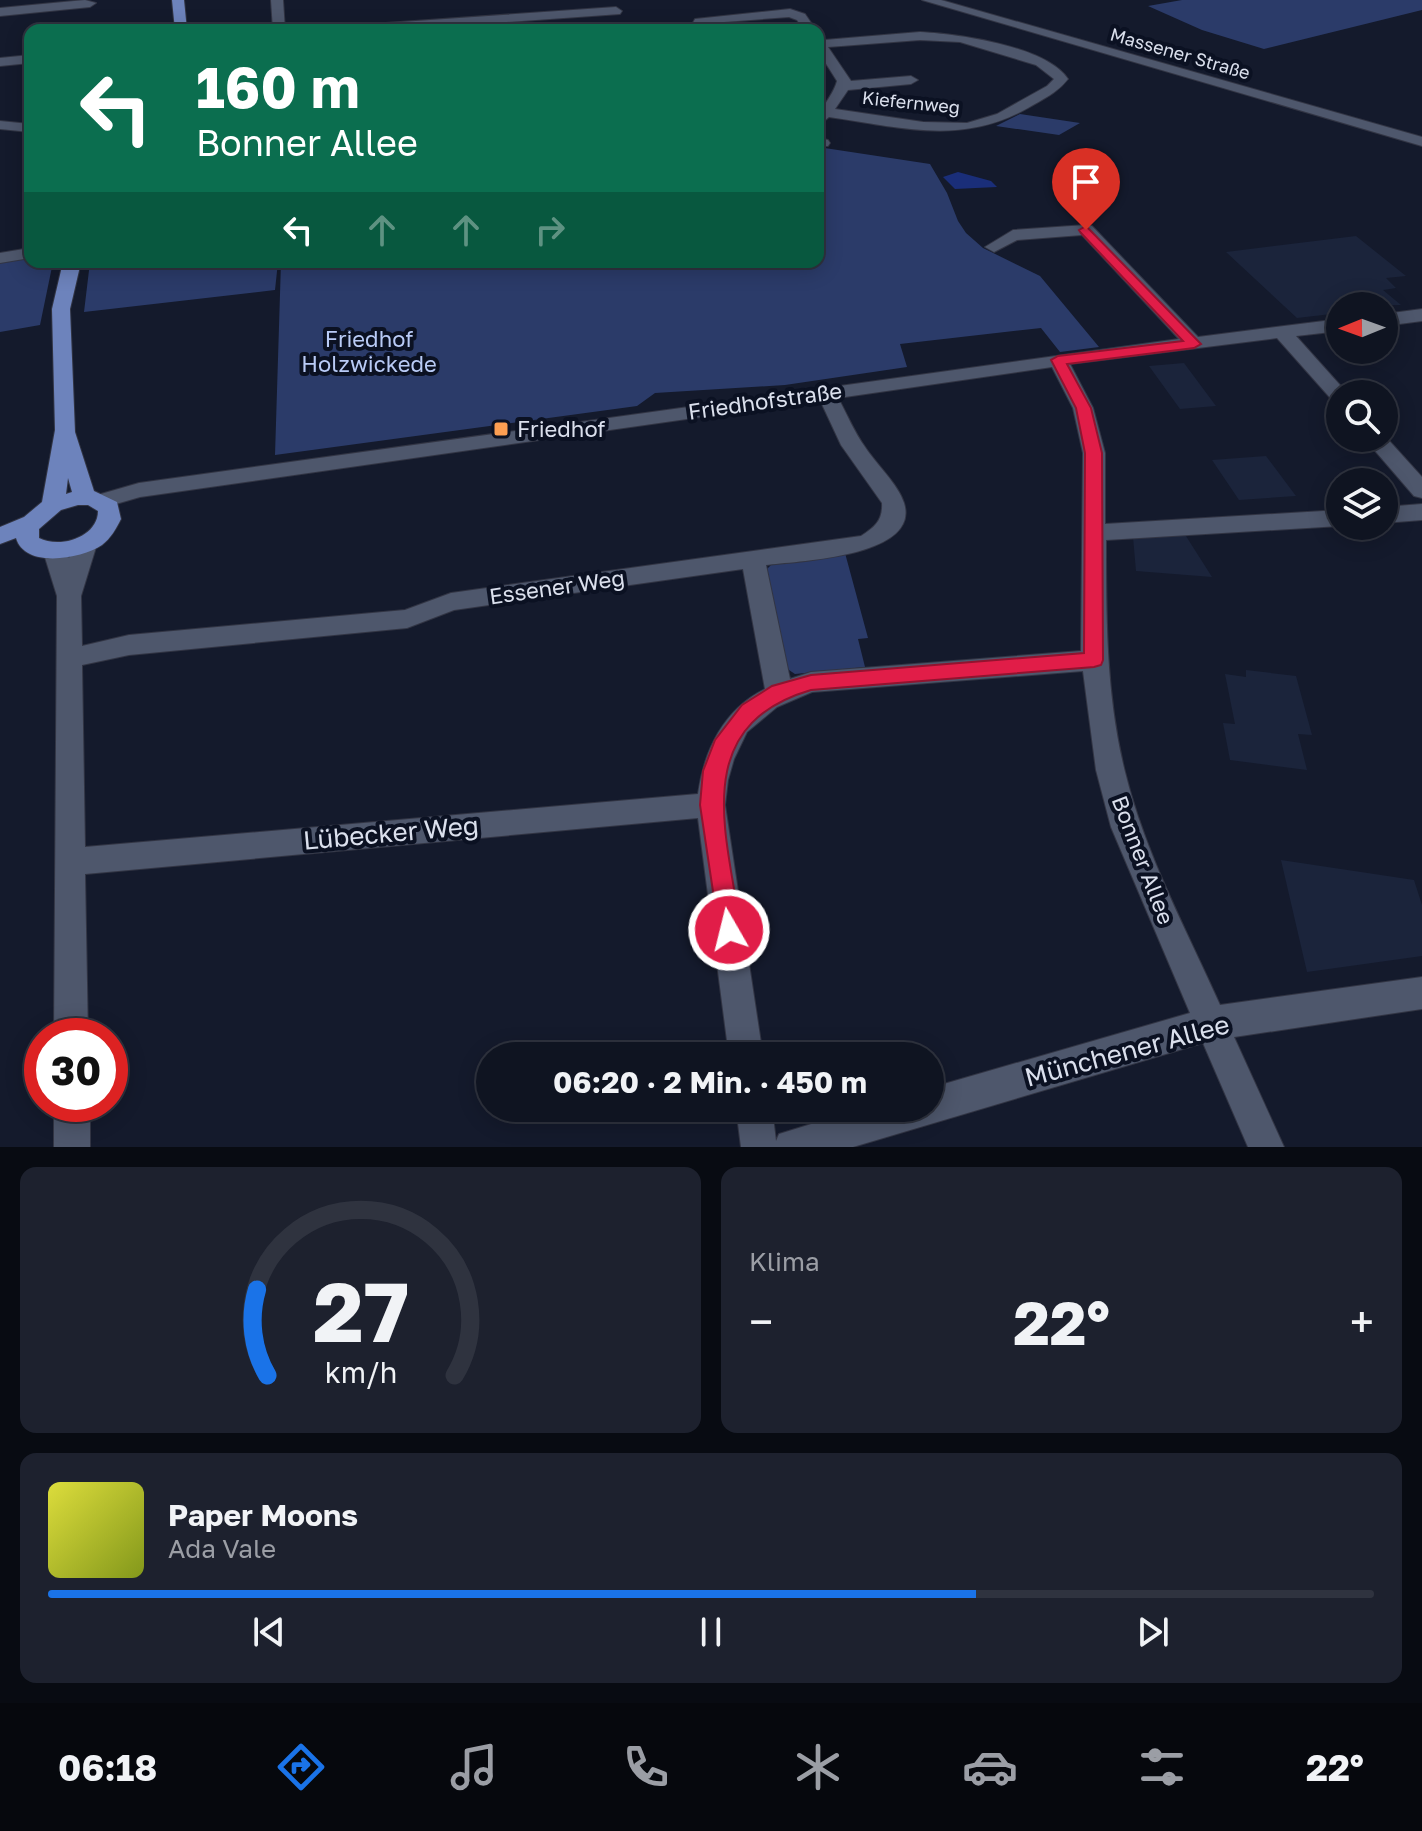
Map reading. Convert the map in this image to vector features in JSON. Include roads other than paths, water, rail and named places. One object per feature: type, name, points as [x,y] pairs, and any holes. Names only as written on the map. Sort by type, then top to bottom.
[{"type":"main road","points":[[178,0],[180,24]]},
{"type":"main road","points":[[0,552],[29,532],[53,505],[65,430],[61,309],[71,268]]},
{"type":"main road","points":[[29,532],[33,547],[55,551],[85,544],[98,535],[99,505],[65,430]]},
{"type":"main road","points":[[53,505],[99,505]]},
{"type":"main road","points":[[0,536],[29,532]]},
{"type":"street","points":[[277,0],[279,24]]},
{"type":"street","name":"Massener Straße","points":[[928,0],[1422,142]]},
{"type":"street","points":[[0,12],[45,4],[90,3]]},
{"type":"street","points":[[432,24],[616,11]]},
{"type":"street","points":[[698,24],[711,19],[794,13],[804,24]]},
{"type":"street","name":"Kiefernweg","points":[[824,42],[953,37],[1041,62],[1055,70],[1061,79],[1052,89],[1002,117],[968,127],[824,117]]},
{"type":"street","points":[[824,49],[840,72],[843,86],[824,114]]},
{"type":"street","points":[[0,62],[24,60]]},
{"type":"street","points":[[843,86],[911,80]]},
{"type":"street","points":[[0,125],[24,127]]},
{"type":"street","points":[[994,247],[1013,235],[1086,230],[1194,344]]},
{"type":"street","points":[[0,258],[24,254]]},
{"type":"street","points":[[1398,318],[1422,315]]},
{"type":"street","name":"Friedhofstraße","points":[[99,505],[191,484],[1058,360],[1326,327]]},
{"type":"street","points":[[1282,332],[1326,381]]},
{"type":"street","name":"Bonner Allee","points":[[1058,360],[1071,379],[1090,432],[1094,453],[1094,660],[1110,770],[1126,827],[1266,1147]]},
{"type":"street","name":"Essener Weg","points":[[70,658],[129,645],[326,629],[407,619],[451,602],[866,543],[890,524],[894,510],[888,493],[852,445],[826,393]]},
{"type":"street","points":[[1387,452],[1422,491]]},
{"type":"street","points":[[1398,514],[1422,512]]},
{"type":"street","points":[[1093,533],[1326,519]]},
{"type":"street","points":[[69,596],[85,544]]},
{"type":"street","points":[[55,551],[69,596],[71,1018]]},
{"type":"street","points":[[753,559],[779,691]]},
{"type":"street","points":[[744,1042],[711,805],[714,771],[723,746],[750,711],[779,691],[811,682],[1094,660]]},
{"type":"street","name":"Lübecker Weg","points":[[70,862],[711,805]]},
{"type":"street","name":"Münchener Allee","points":[[944,1102],[1213,1023],[1422,993]]},
{"type":"street","points":[[72,1122],[72,1147]]},
{"type":"street","points":[[756,1122],[759,1147]]},
{"type":"street","points":[[792,1147],[877,1122]]},
{"type":"place","name":"Friedhof","points":[[501,429]]},
{"type":"park label","name":"Friedhof Holzwickede","points":[[369,352]]}]
